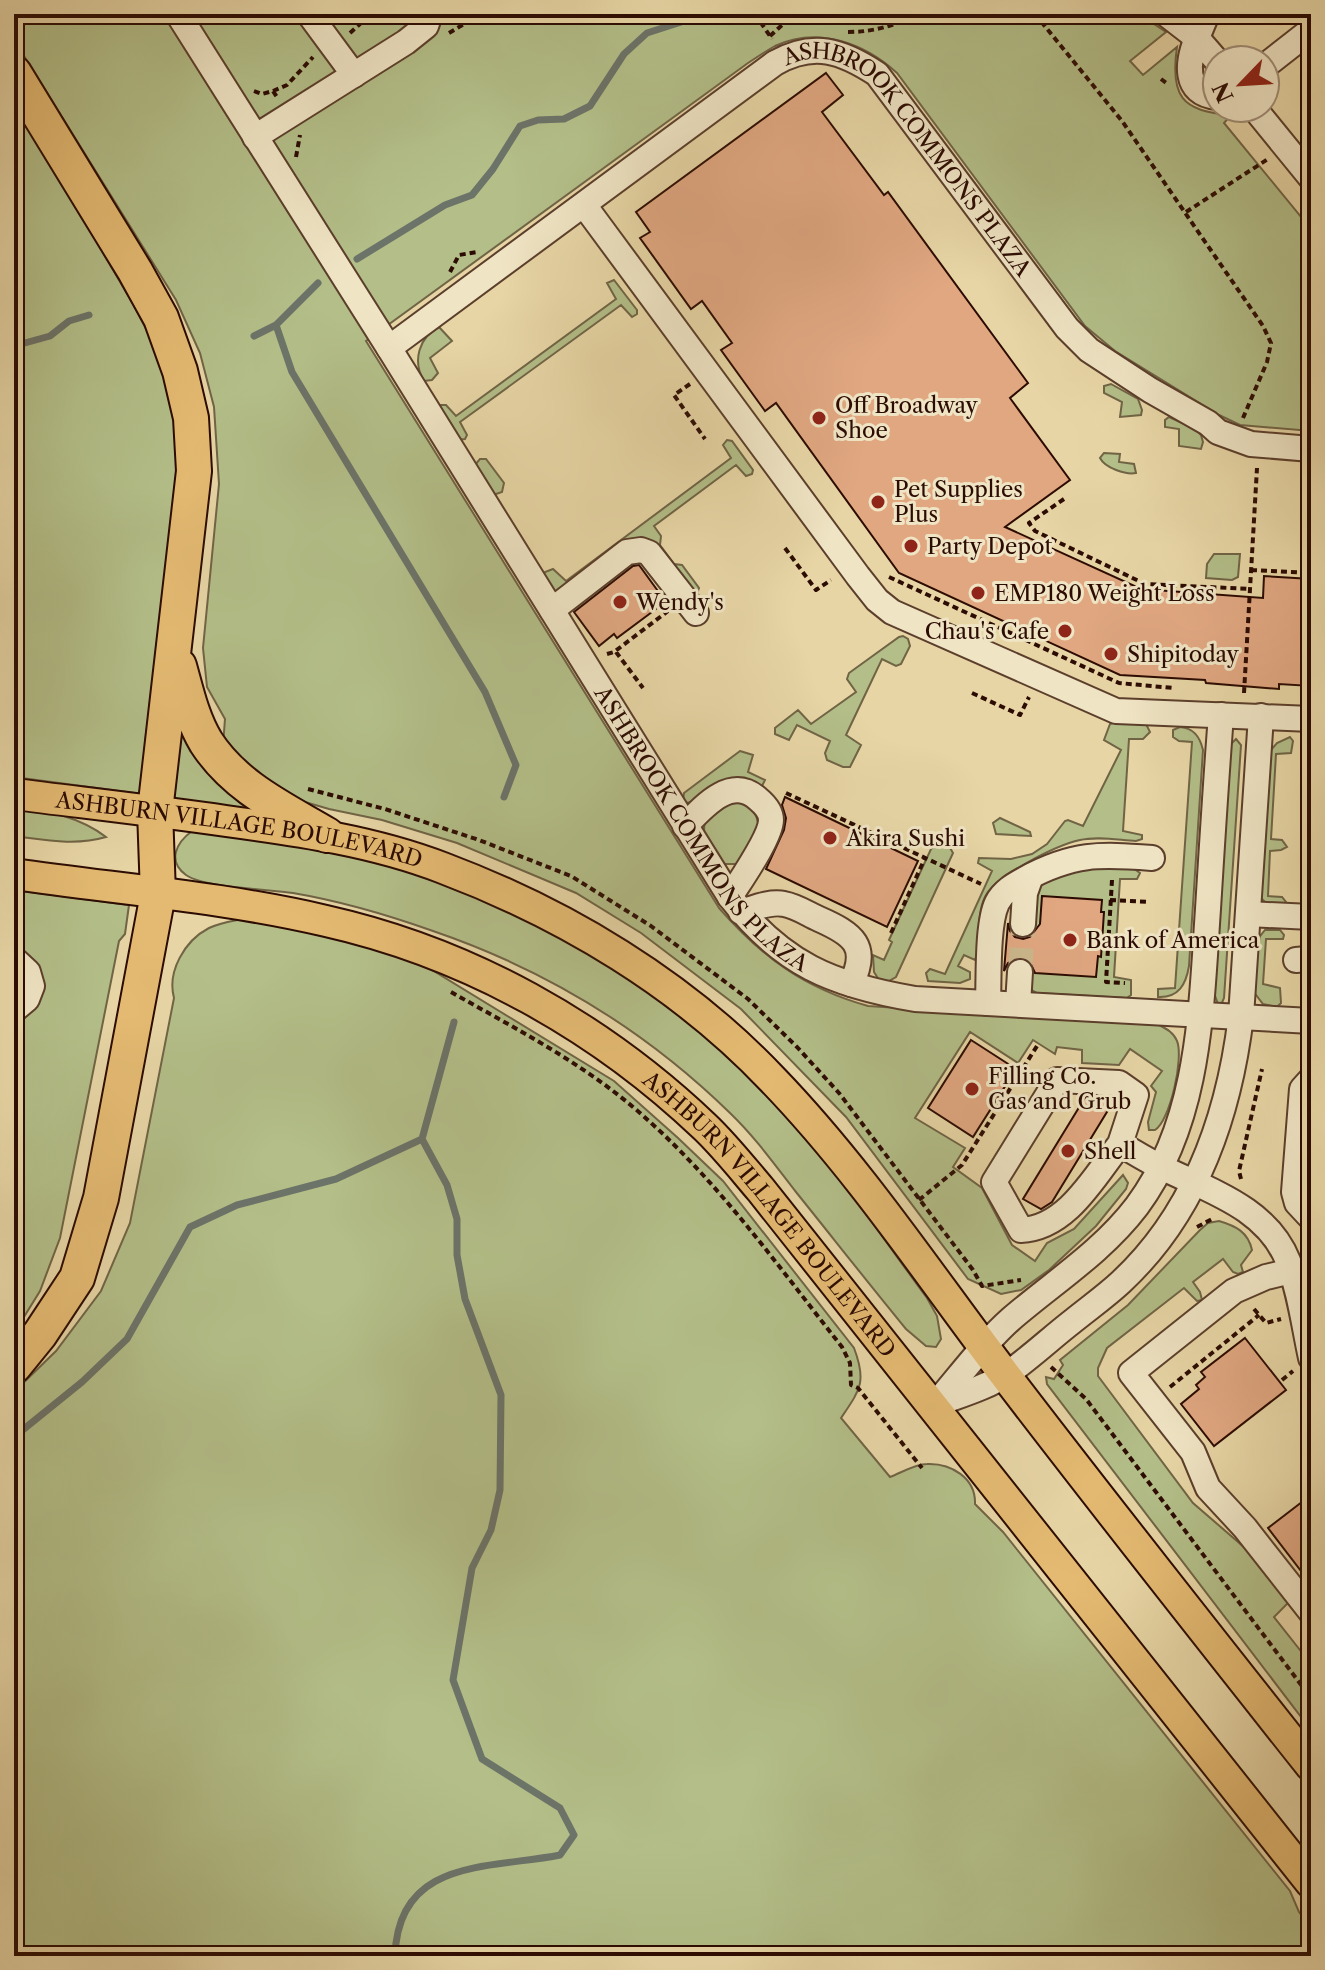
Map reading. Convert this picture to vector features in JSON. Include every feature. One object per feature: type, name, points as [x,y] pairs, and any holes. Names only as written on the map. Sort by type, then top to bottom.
[{"type":"highway","points":[[14,73],[161,318],[180,371],[191,418],[194,471],[155,811],[158,894],[101,1198],[77,1278],[40,1334],[14,1366]]},
{"type":"highway","points":[[175,649],[190,707],[205,741],[229,771],[244,786],[327,835]]},
{"type":"main road","name":"ASHBURN VILLAGE BOULEVARD","points":[[14,794],[327,835],[381,848],[439,866],[534,907],[646,972],[717,1026],[769,1075],[812,1122],[1311,1766]]},
{"type":"main road","name":"ASHBURN VILLAGE BOULEVARD","points":[[14,874],[278,911],[368,932],[423,949],[479,972],[565,1018],[644,1075],[706,1128],[761,1190],[1311,1883]]},
{"type":"street","name":"ASHBROOK COMMONS PLAZA","points":[[178,14],[685,826],[735,904],[762,934],[803,965],[874,992],[915,999],[1311,1021]]},
{"type":"street","points":[[309,14],[354,75]]},
{"type":"street","points":[[255,137],[406,42],[426,26],[430,14]]},
{"type":"street","points":[[1166,14],[1202,44]]},
{"type":"street","points":[[1201,92],[1188,70],[1190,55],[1207,14]]},
{"type":"street","points":[[1281,53],[1311,30]]},
{"type":"street","name":"ASHBROOK COMMONS PLAZA","points":[[389,348],[775,63],[794,52],[834,52],[855,59],[877,74],[1067,328],[1089,350],[1218,432],[1253,432],[1311,449]]},
{"type":"street","points":[[1267,124],[1311,178]]},
{"type":"street","points":[[584,205],[851,567],[892,612],[1116,711],[1221,715],[1259,705],[1311,719]]},
{"type":"street","points":[[552,610],[627,552],[641,550],[654,557],[696,613]]},
{"type":"street","points":[[934,1405],[1005,1375],[1121,1282],[1160,1239],[1176,1216],[1212,1146],[1227,1099],[1241,1016],[1259,705]]},
{"type":"street","points":[[934,1405],[1011,1319],[1087,1259],[1137,1205],[1160,1167],[1180,1120],[1192,1076],[1201,1015],[1221,715]]},
{"type":"street","points":[[685,826],[703,806],[731,790],[751,793],[762,802],[772,821],[735,904],[785,904],[841,929],[850,936],[860,956],[859,969],[851,984]]},
{"type":"street","points":[[988,1003],[994,911],[1003,894],[1055,864],[1080,856],[1152,858]]},
{"type":"street","points":[[1023,924],[1025,893],[1031,876]]},
{"type":"street","points":[[1248,914],[1311,917]]},
{"type":"street","points":[[14,959],[28,972],[32,986],[27,999],[14,1010]]},
{"type":"street","points":[[1018,1004],[1020,972]]},
{"type":"street","points":[[1311,1079],[1302,1089],[1294,1192],[1297,1203],[1311,1218]]},
{"type":"street","points":[[1057,1080],[1119,1083],[1136,1095],[1120,1144],[1066,1212],[1037,1229],[1021,1230],[994,1182],[1057,1080]]},
{"type":"street","points":[[1120,1144],[1160,1167],[1229,1198],[1260,1221],[1276,1238],[1291,1271],[1311,1358]]},
{"type":"street","points":[[1291,1271],[1256,1280],[1234,1291],[1131,1373],[1193,1452],[1208,1488],[1245,1528],[1311,1612]]},
{"type":"path","points":[[518,14],[538,17],[576,14]]},
{"type":"path","points":[[755,14],[770,36],[788,14]]},
{"type":"path","points":[[840,32],[874,31],[920,14]]},
{"type":"path","points":[[1035,14],[1122,121],[1263,326],[1271,343],[1267,362],[1242,418]]},
{"type":"path","points":[[763,45],[783,35]]},
{"type":"path","points":[[246,84],[262,94],[273,91],[301,137],[297,143],[296,170]]},
{"type":"path","points":[[1186,212],[1286,148]]},
{"type":"path","points":[[443,277],[453,269],[459,255],[474,254],[487,245]]},
{"type":"path","points":[[1242,418],[1253,432],[1257,462],[1244,693],[1259,705]]},
{"type":"path","points":[[1242,418],[1253,432]]},
{"type":"path","points":[[1064,499],[1029,523],[1035,531],[1145,584],[1250,589]]},
{"type":"path","points":[[1251,570],[1311,573]]},
{"type":"path","points":[[885,575],[1119,683],[1181,688]]},
{"type":"path","points":[[599,650],[609,654],[615,651],[666,612],[672,602]]},
{"type":"path","points":[[615,651],[643,688]]},
{"type":"path","points":[[782,791],[983,885]]},
{"type":"path","points":[[891,933],[925,858]]},
{"type":"path","points":[[1122,876],[1112,876],[1106,982],[1125,983]]},
{"type":"path","points":[[1110,900],[1149,902]]},
{"type":"path","points":[[443,988],[580,1066],[640,1113],[682,1154],[737,1213],[842,1347],[850,1363],[851,1385],[858,1388],[922,1468]]},
{"type":"path","points":[[919,1200],[962,1165],[1037,1046]]},
{"type":"path","points":[[1242,1180],[1239,1171],[1262,1069]]},
{"type":"path","points":[[1153,1401],[1259,1315]]},
{"type":"path","points":[[1047,1364],[1086,1399],[1311,1698]]},
{"type":"path","points":[[1303,1491],[1311,1484]]},
{"type":"green space","points":[[14,14],[1139,14],[1166,32],[1130,61],[1143,75],[1177,47],[1175,77],[1178,89],[1190,105],[1201,110],[1201,124],[1225,124],[1311,229],[1311,431],[1240,425],[1115,351],[1085,326],[897,73],[870,53],[824,38],[791,40],[755,59],[366,341],[719,908],[752,942],[804,980],[868,1006],[1159,1025],[1174,1036],[1179,1061],[1174,1088],[1166,1115],[1155,1130],[1149,1130],[1148,1122],[1156,1092],[1151,1086],[1162,1071],[1130,1049],[1119,1065],[1082,1063],[1082,1050],[1057,1047],[1055,1054],[1033,1040],[1018,1063],[970,1032],[915,1118],[965,1148],[953,1167],[982,1188],[1012,1245],[1035,1261],[1047,1243],[1074,1229],[1123,1175],[1128,1183],[1126,1189],[1096,1226],[1049,1270],[1021,1290],[1001,1294],[968,1279],[846,1117],[741,1009],[641,933],[576,893],[457,843],[382,820],[281,795],[223,745],[225,719],[207,687],[203,648],[219,484],[214,407],[200,353],[176,300],[14,40]]},
{"type":"green space","points":[[14,100],[133,304],[155,346],[170,395],[179,444],[178,485],[145,743],[149,756],[142,794],[14,777]]},
{"type":"green space","points":[[614,280],[637,314],[632,317],[621,305],[460,422],[467,435],[465,439],[457,440],[439,408],[441,405],[446,405],[456,416],[616,299],[607,283]]},
{"type":"green space","points":[[439,327],[452,341],[430,358],[438,373],[432,380],[424,381],[418,366],[420,350],[422,343]]},
{"type":"green space","points":[[1111,384],[1138,399],[1141,415],[1120,417],[1122,402],[1104,393],[1104,386]]},
{"type":"green space","points":[[1169,417],[1194,428],[1201,435],[1201,449],[1179,446],[1179,429],[1165,427],[1165,420]]},
{"type":"green space","points":[[727,440],[732,441],[753,470],[752,474],[746,476],[736,465],[654,526],[661,536],[660,545],[674,564],[682,565],[699,588],[697,594],[693,595],[657,549],[553,595],[543,575],[545,572],[553,569],[566,581],[731,458],[723,445]]},
{"type":"green space","points":[[1104,453],[1120,454],[1119,462],[1134,464],[1136,473],[1122,472],[1106,465],[1100,458]]},
{"type":"green space","points":[[480,459],[486,459],[504,483],[502,492],[493,495],[474,466]]},
{"type":"green space","points":[[1214,554],[1240,554],[1238,577],[1232,580],[1206,578],[1207,564]]},
{"type":"green space","points":[[903,636],[910,646],[901,664],[896,666],[882,659],[846,735],[861,745],[850,767],[827,760],[825,753],[830,741],[797,725],[789,740],[775,734],[775,728],[798,710],[811,724],[856,692],[847,679],[849,673]]},
{"type":"green space","points":[[1110,724],[1146,724],[1150,732],[1143,739],[1129,739],[1123,831],[1142,835],[1142,839],[1080,840],[1013,871],[991,889],[982,903],[978,953],[975,960],[964,955],[958,966],[970,972],[970,979],[960,983],[928,981],[926,973],[930,969],[945,974],[992,871],[978,863],[979,858],[1011,859],[1032,854],[1047,844],[1065,821],[1083,826],[1121,750],[1104,740]]},
{"type":"green space","points":[[182,726],[251,809],[174,800]]},
{"type":"green space","points":[[1180,727],[1196,734],[1203,750],[1189,966],[1180,989],[1171,995],[1158,997],[1158,989],[1175,988],[1192,742],[1173,737],[1173,730]]},
{"type":"green space","points":[[1290,737],[1293,741],[1291,753],[1276,754],[1271,839],[1282,840],[1287,847],[1270,851],[1268,896],[1282,897],[1286,902],[1285,905],[1268,905],[1260,897],[1270,751],[1277,743]]},
{"type":"green space","points":[[1236,739],[1241,745],[1224,998],[1221,1005],[1214,993],[1230,745]]},
{"type":"green space","points":[[740,751],[753,755],[748,772],[765,780],[760,790],[686,803],[683,800],[684,793]]},
{"type":"green space","points":[[740,800],[755,812],[759,826],[742,860],[736,864],[724,864],[707,840],[705,820],[709,812]]},
{"type":"green space","points":[[14,806],[62,816],[85,824],[106,837],[72,842],[14,836]]},
{"type":"green space","points":[[1000,818],[1030,832],[1031,836],[996,834],[993,823]]},
{"type":"green space","points":[[192,831],[329,849],[446,885],[503,908],[557,935],[661,1000],[755,1079],[824,1157],[927,1298],[937,1316],[941,1339],[936,1347],[926,1346],[906,1329],[739,1122],[697,1083],[628,1029],[592,1005],[515,964],[416,925],[311,896],[207,883],[186,875],[175,858],[178,847]]},
{"type":"green space","points":[[937,842],[949,846],[953,853],[896,977],[887,982],[879,980],[874,972],[873,955],[884,960],[892,942],[889,940]]},
{"type":"green space","points":[[1085,868],[1133,868],[1140,873],[1137,879],[1120,879],[1114,977],[1131,980],[1131,995],[1127,998],[1037,993],[1030,989],[1027,982],[1032,896],[1048,881]]},
{"type":"green space","points":[[14,890],[129,905],[125,934],[119,941],[60,1238],[40,1291],[14,1333]]},
{"type":"green space","points":[[247,918],[339,938],[414,959],[614,1081],[723,1181],[854,1348],[860,1369],[860,1385],[841,1418],[890,1477],[913,1467],[936,1464],[953,1469],[967,1480],[975,1504],[1003,1532],[1290,1891],[1299,1912],[1311,1927],[1311,1956],[14,1956],[14,1392],[56,1351],[101,1291],[130,1223],[174,998],[175,968],[185,949],[200,934],[223,923]]},
{"type":"green space","points":[[1265,930],[1280,930],[1284,935],[1283,939],[1266,939],[1263,984],[1280,988],[1281,1003],[1277,1007],[1263,1004],[1253,991],[1257,940]]},
{"type":"green space","points":[[1219,1221],[1231,1225],[1248,1239],[1252,1250],[1241,1265],[1243,1272],[1233,1272],[1223,1259],[1193,1282],[1202,1300],[1197,1301],[1184,1288],[1107,1348],[1098,1368],[1098,1376],[1193,1503],[1245,1548],[1288,1603],[1274,1617],[1311,1664],[1311,1730],[1047,1384],[1046,1377],[1054,1379],[1063,1365],[1060,1360],[1128,1305],[1208,1223]]},
{"type":"building","points":[[826,73],[843,95],[822,112],[884,195],[888,192],[1028,383],[1010,398],[1070,480],[1005,527],[1141,589],[1263,598],[1264,576],[1311,579],[1311,686],[1279,684],[1279,689],[1206,683],[1205,680],[1120,675],[899,573],[776,403],[765,411],[721,350],[732,343],[702,301],[691,309],[640,238],[650,232],[636,212]]},
{"type":"building","name":"Wendy's","points":[[639,565],[663,598],[654,605],[656,609],[617,638],[614,634],[599,646],[574,612],[633,566]]},
{"type":"building","points":[[785,797],[918,861],[887,927],[766,869],[784,830],[786,818],[782,805]]},
{"type":"building","name":"Bank of America","points":[[1042,896],[1102,900],[1101,957],[1098,956],[1096,977],[1035,973],[1029,960],[1020,957],[1008,963],[1004,971],[1008,923],[1015,937],[1030,937],[1040,924]]},
{"type":"building","name":"Filling Co. Gas and Grub","points":[[971,1040],[1016,1069],[973,1137],[928,1108]]},
{"type":"building","name":"Shell","points":[[1086,1096],[1105,1097],[1113,1102],[1052,1202],[1041,1209],[1023,1199]]},
{"type":"building","points":[[1245,1338],[1286,1390],[1214,1446],[1181,1404],[1199,1389],[1196,1385],[1205,1377],[1201,1372]]},
{"type":"building","points":[[1311,1495],[1311,1584],[1268,1528]]},
{"type":"waterway","points":[[357,259],[445,205],[472,195],[520,126],[538,120],[564,119],[590,106],[624,54],[647,33],[706,14]]},
{"type":"waterway","points":[[318,283],[276,325],[292,372],[485,692],[516,765],[504,797]]},
{"type":"waterway","points":[[14,346],[50,336],[69,321],[89,315]]},
{"type":"waterway","points":[[254,336],[276,325]]},
{"type":"waterway","points":[[395,1956],[400,1924],[412,1900],[430,1884],[478,1867],[560,1855],[574,1835],[560,1808],[482,1759],[453,1680],[472,1568],[491,1530],[500,1490],[501,1395],[465,1299],[457,1255],[457,1219],[447,1185],[422,1139],[454,1022]]},
{"type":"waterway","points":[[14,1437],[82,1382],[127,1339],[190,1227],[237,1205],[336,1179],[422,1139]]},
{"type":"tunnel","points":[[1020,972],[1023,924]]},
{"type":"place","name":"Off Broadway Shoe","points":[[819,418]]},
{"type":"place","name":"Pet Supplies Plus","points":[[878,502]]},
{"type":"place","name":"Party Depot","points":[[911,546]]},
{"type":"place","name":"EMP180 Weight Loss","points":[[978,593]]},
{"type":"place","name":"Wendy's","points":[[620,602]]},
{"type":"place","name":"Chau's Cafe","points":[[1065,631]]},
{"type":"place","name":"Shipitoday","points":[[1111,654]]},
{"type":"place","name":"Akira Sushi","points":[[830,838]]},
{"type":"place","name":"Bank of America","points":[[1070,940]]},
{"type":"place","name":"Filling Co. Gas and Grub","points":[[972,1089]]},
{"type":"place","name":"Shell","points":[[1068,1151]]}]
